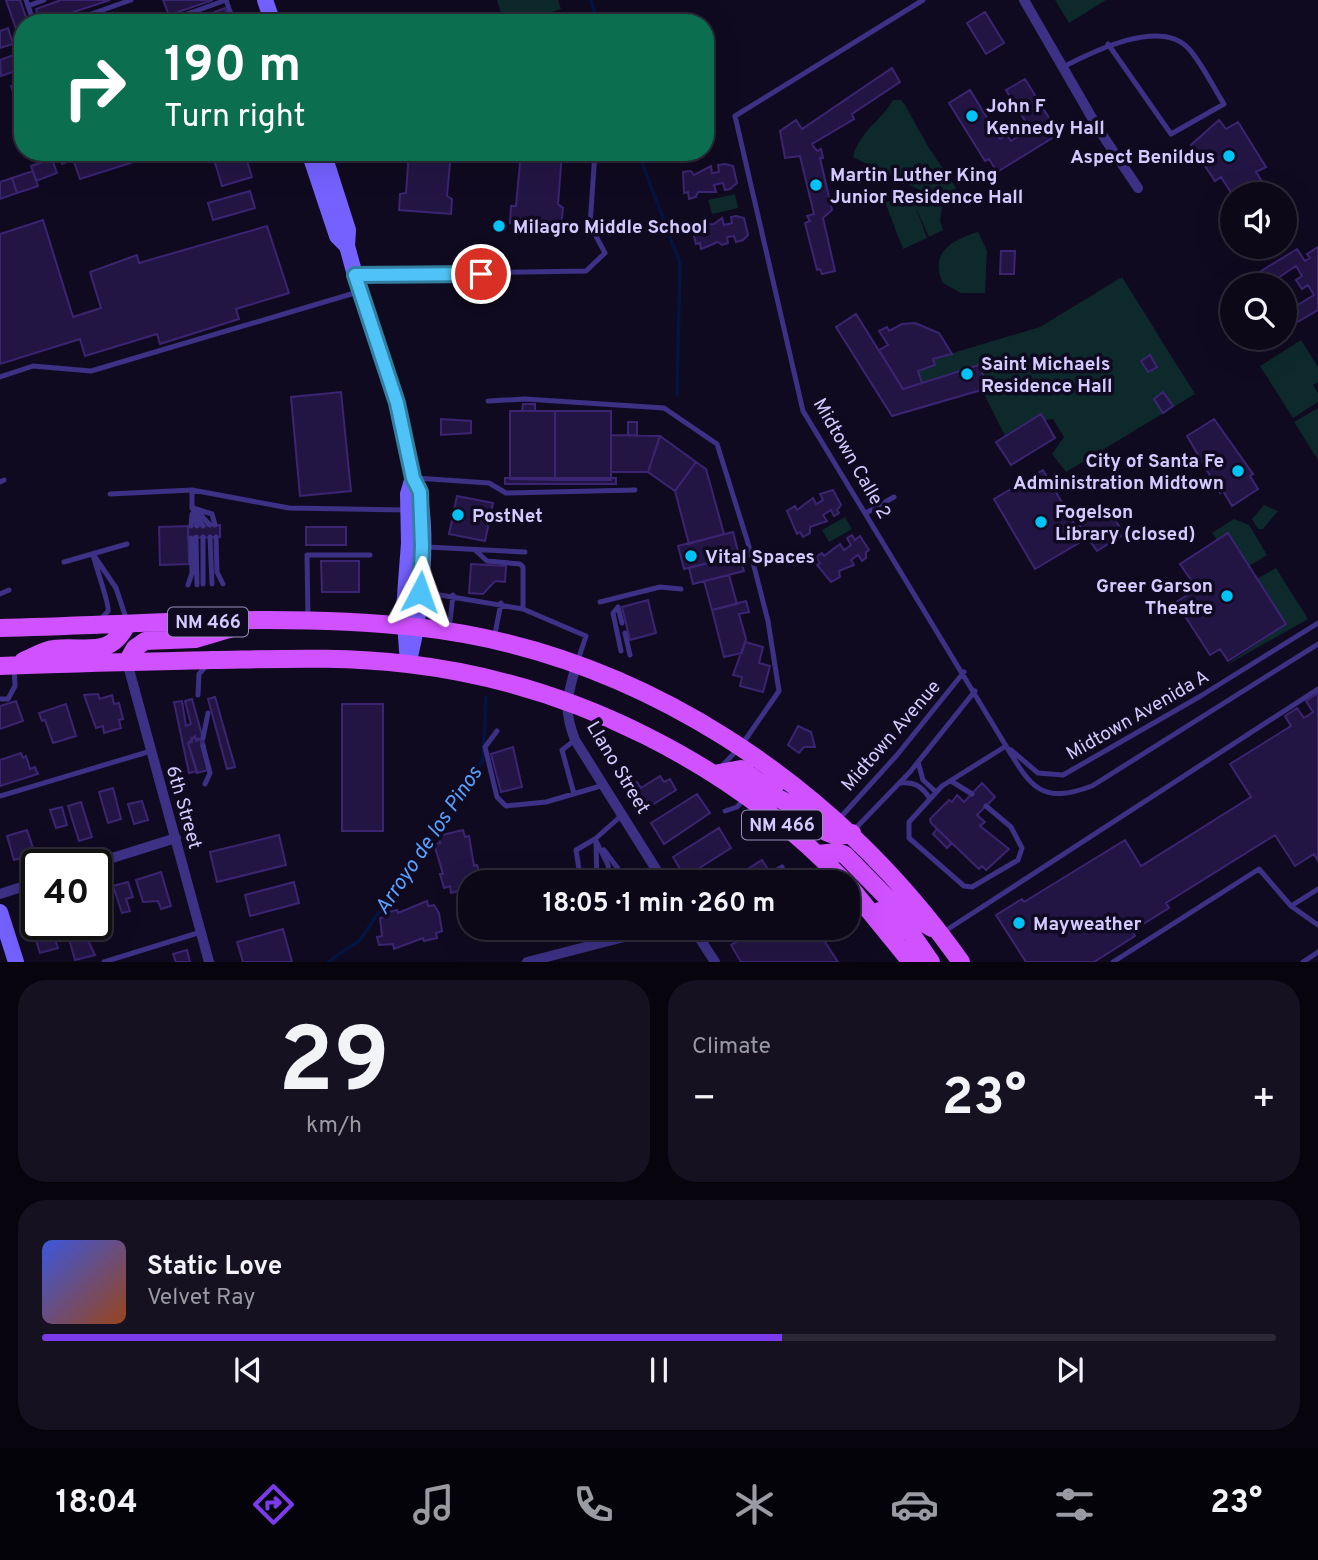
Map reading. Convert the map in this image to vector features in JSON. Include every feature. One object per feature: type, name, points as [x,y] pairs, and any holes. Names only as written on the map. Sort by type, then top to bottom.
[{"type":"main road","name":"NM 466","points":[[0,628],[308,620],[412,627],[448,633],[493,642],[576,666],[658,700],[741,746],[817,803],[840,830],[908,891],[961,961]]},
{"type":"main road","points":[[127,662],[135,648],[145,641],[195,639],[256,621]]},
{"type":"main road","points":[[7,666],[52,649],[104,648],[120,638],[127,624]]},
{"type":"main road","name":"NM 466","points":[[7,666],[327,659],[408,664],[520,687],[635,730],[746,797],[827,856],[837,870]]},
{"type":"main road","points":[[716,781],[741,769],[759,782],[817,803]]},
{"type":"main road","points":[[716,781],[788,803],[840,830]]},
{"type":"main road","points":[[827,856],[848,858],[895,906],[941,933]]},
{"type":"main road","points":[[862,899],[911,961]]},
{"type":"main road","points":[[862,899],[911,933],[931,961]]},
{"type":"street","points":[[1024,0],[1099,130],[1139,188]]},
{"type":"street","points":[[312,161],[337,236],[347,246]]},
{"type":"street","points":[[326,161],[348,230],[347,246],[397,403],[413,478],[420,492],[420,592],[412,627],[408,664]]},
{"type":"street","points":[[412,627],[408,494],[413,478]]},
{"type":"street","name":"6th Street","points":[[127,662],[209,961]]},
{"type":"street","name":"Llano Street","points":[[576,666],[566,702],[566,717],[575,740],[656,870]]},
{"type":"street","points":[[112,858],[176,838]]},
{"type":"street","points":[[0,894],[21,887]]},
{"type":"street","points":[[0,912],[16,961]]},
{"type":"street","points":[[527,961],[597,940]]},
{"type":"street","points":[[701,940],[715,961]]},
{"type":"lane","points":[[27,3],[44,0]]},
{"type":"lane","points":[[91,14],[131,0]]},
{"type":"lane","points":[[188,14],[226,0],[231,14]]},
{"type":"lane","name":"Midtown Calle 2","points":[[923,0],[734,116],[803,411],[964,672],[1006,746]]},
{"type":"lane","points":[[1063,67],[1108,44],[1162,36],[1188,47],[1224,104],[1171,134],[1108,44]]},
{"type":"lane","points":[[0,377],[33,366],[91,371],[358,283],[586,271],[606,253],[590,225],[594,161]]},
{"type":"lane","points":[[488,401],[525,399],[664,408],[717,444],[755,569],[768,621],[779,691],[716,781]]},
{"type":"lane","points":[[413,478],[489,483],[506,493],[635,490]]},
{"type":"lane","points":[[110,494],[192,490],[289,508],[409,510]]},
{"type":"lane","points":[[192,490],[192,508],[203,526]]},
{"type":"lane","points":[[866,513],[894,498]]},
{"type":"lane","points":[[192,508],[212,514],[203,526]]},
{"type":"lane","points":[[192,508],[203,526]]},
{"type":"lane","points":[[200,584],[203,537]]},
{"type":"lane","points":[[203,537],[212,584]]},
{"type":"lane","points":[[203,537],[223,584]]},
{"type":"lane","points":[[188,585],[203,537]]},
{"type":"lane","points":[[64,562],[127,544]]},
{"type":"lane","points":[[422,546],[525,552]]},
{"type":"lane","points":[[475,550],[487,561],[520,564],[523,567],[523,609]]},
{"type":"lane","points":[[93,554],[116,587],[127,624]]},
{"type":"lane","points":[[90,625],[107,612],[108,606],[96,574],[93,554]]},
{"type":"lane","points":[[308,620],[307,555],[370,555]]},
{"type":"lane","points":[[600,602],[660,587],[681,589]]},
{"type":"lane","points":[[0,594],[9,590]]},
{"type":"lane","points":[[420,592],[501,603],[523,609],[586,636],[576,666]]},
{"type":"lane","points":[[448,633],[453,595]]},
{"type":"lane","points":[[621,597],[613,613],[621,651]]},
{"type":"lane","points":[[493,642],[501,603]]},
{"type":"lane","points":[[618,607],[622,623]]},
{"type":"lane","name":"Midtown Avenida A","points":[[1006,746],[1038,773],[1063,775],[1199,697],[1318,623]]},
{"type":"lane","points":[[625,633],[630,654]]},
{"type":"lane","name":"Midtown Avenida A","points":[[1006,746],[1030,784],[1050,794],[1070,794],[1092,786],[1318,644]]},
{"type":"lane","points":[[198,695],[199,674],[207,664],[216,660]]},
{"type":"lane","points":[[0,699],[8,699],[15,686],[7,666]]},
{"type":"lane","name":"Midtown Avenue","points":[[827,856],[840,830],[964,672]]},
{"type":"lane","points":[[941,933],[1318,689]]},
{"type":"lane","name":"Midtown Avenue","points":[[827,856],[840,830],[900,783],[975,691]]},
{"type":"lane","points":[[203,738],[208,713]]},
{"type":"lane","points":[[497,731],[485,747],[497,797],[506,806],[546,802],[604,785]]},
{"type":"lane","points":[[574,794],[562,750],[575,740]]},
{"type":"lane","points":[[204,746],[211,773],[205,784]]},
{"type":"lane","points":[[986,806],[1011,827],[1021,848],[1018,860],[987,881],[972,887],[964,886],[909,838],[909,822],[936,792],[1006,746]]},
{"type":"lane","points":[[0,796],[151,751]]},
{"type":"lane","points":[[918,762],[923,780],[936,792]]},
{"type":"lane","points":[[950,781],[972,794]]},
{"type":"lane","points":[[900,783],[912,782],[923,789],[930,799]]},
{"type":"lane","points":[[725,811],[737,807],[746,797]]},
{"type":"lane","points":[[579,870],[576,850],[595,839],[622,815]]},
{"type":"lane","points":[[595,839],[596,870]]},
{"type":"lane","points":[[595,839],[609,870]]},
{"type":"lane","points":[[595,839],[619,870]]},
{"type":"lane","points":[[777,870],[782,867]]},
{"type":"lane","points":[[1113,961],[1259,869],[1291,906],[1318,925]]},
{"type":"lane","points":[[1291,906],[1318,889]]},
{"type":"lane","points":[[104,961],[201,932]]},
{"type":"lane","points":[[1303,961],[1318,952]]},
{"type":"green space","points":[[497,0],[558,0],[561,9],[545,14],[501,14]]},
{"type":"green space","points":[[1055,0],[1106,0],[1069,23]]},
{"type":"green space","points":[[893,100],[901,100],[905,105],[956,188],[944,202],[853,157],[860,140]]},
{"type":"green space","points":[[735,194],[738,208],[712,214],[708,200]]},
{"type":"green space","points":[[915,194],[942,207],[940,221],[943,230],[929,237],[916,208],[927,238],[903,249],[885,202],[914,196],[915,203]]},
{"type":"green space","points":[[978,232],[987,251],[985,293],[961,293],[943,283],[939,273],[941,256],[951,244]]},
{"type":"green space","points":[[1122,277],[1195,394],[1066,472],[1052,454],[1064,437],[1053,419],[1044,420],[1040,414],[1005,436],[982,390],[988,387],[979,365],[922,383],[918,371],[934,365],[933,359],[1040,327]]},
{"type":"green space","points":[[1301,340],[1318,367],[1318,382],[1313,385],[1318,393],[1318,402],[1293,418],[1260,366],[1285,350],[1297,350],[1297,343]]},
{"type":"green space","points":[[1318,408],[1318,460],[1294,422]]},
{"type":"green space","points":[[1264,505],[1278,511],[1263,529],[1258,529],[1252,519]]},
{"type":"green space","points":[[845,517],[852,529],[829,542],[822,530]]},
{"type":"green space","points":[[1234,519],[1249,525],[1267,555],[1249,566],[1228,533],[1217,540],[1212,533]]},
{"type":"green space","points":[[1276,568],[1308,619],[1223,667],[1286,624],[1257,579]]},
{"type":"building","points":[[6,0],[20,0],[25,14],[14,14],[14,23]]},
{"type":"building","points":[[61,0],[110,0],[67,14],[37,14],[36,9]]},
{"type":"building","points":[[163,0],[213,0],[172,14],[169,14]]},
{"type":"building","points":[[225,8],[227,14],[209,14]]},
{"type":"building","points":[[985,12],[1004,43],[986,54],[967,23]]},
{"type":"building","points":[[8,28],[13,44],[0,48],[0,31]]},
{"type":"building","points":[[14,55],[14,71],[1,76],[0,60]]},
{"type":"building","name":"Martin Luther King Junior Residence Hall","points":[[892,68],[900,82],[852,114],[854,119],[812,144],[817,151],[821,149],[823,158],[820,158],[832,210],[823,218],[835,271],[822,274],[820,269],[817,270],[805,223],[810,221],[807,216],[814,214],[800,156],[785,158],[780,131],[796,120],[802,129]]},
{"type":"building","name":"John F Kennedy Hall","points":[[1025,79],[1059,134],[997,172],[989,159],[985,161],[949,103],[970,90],[1000,139],[1007,135],[1011,141],[1030,129],[1006,90]]},
{"type":"building","name":"Aspect Benildus","points":[[1219,120],[1226,129],[1238,122],[1266,167],[1256,172],[1262,182],[1224,182],[1221,177],[1215,181],[1191,145]]},
{"type":"building","points":[[53,161],[57,173],[36,181],[31,166]]},
{"type":"building","points":[[77,161],[137,161],[80,179],[74,162]]},
{"type":"building","points":[[214,161],[247,161],[252,177],[222,186]]},
{"type":"building","points":[[408,161],[450,161],[447,196],[452,199],[451,214],[399,210],[400,194],[406,193]]},
{"type":"building","points":[[520,161],[561,161],[558,204],[563,208],[561,227],[510,223],[511,206],[516,206]]},
{"type":"building","points":[[718,165],[733,166],[737,183],[730,189],[725,190],[723,183],[714,185],[716,192],[698,192],[696,197],[689,199],[688,192],[684,193],[683,172],[691,171],[694,175],[711,166],[712,173],[719,172]]},
{"type":"building","points":[[33,171],[38,186],[17,193],[12,178]]},
{"type":"building","points":[[12,178],[17,193],[0,199],[0,182]]},
{"type":"building","points":[[250,191],[255,208],[213,220],[208,203]]},
{"type":"building","points":[[731,217],[744,218],[748,235],[743,240],[736,242],[734,236],[727,237],[728,243],[722,245],[718,242],[701,249],[700,243],[696,244],[693,232],[698,232],[696,225],[714,224],[722,218],[724,225],[732,223]]},
{"type":"building","points":[[43,220],[73,317],[101,308],[90,272],[137,255],[139,263],[267,226],[289,293],[236,309],[239,319],[160,344],[157,334],[85,356],[80,339],[0,364],[0,234]]},
{"type":"building","points":[[1318,247],[1318,310],[1297,322],[1297,305],[1314,295],[1308,285],[1302,289],[1297,282],[1302,276],[1296,266],[1286,273],[1261,271],[1281,259],[1297,259],[1297,249],[1305,261],[1310,258],[1307,254]]},
{"type":"building","points":[[1001,251],[1015,251],[1014,274],[1000,274]]},
{"type":"building","name":"Saint Michaels Residence Hall","points":[[856,314],[903,389],[979,365],[988,388],[892,416],[836,327]]},
{"type":"building","points":[[915,323],[939,333],[952,354],[933,359],[935,365],[918,371],[922,383],[903,389],[879,350],[888,345],[879,331],[887,327],[889,331],[902,324]]},
{"type":"building","points":[[1150,355],[1157,367],[1148,372],[1141,361]]},
{"type":"building","points":[[341,392],[351,491],[300,496],[291,397]]},
{"type":"building","points":[[1163,392],[1173,406],[1163,413],[1154,399]]},
{"type":"building","points":[[523,404],[535,404],[535,411],[522,411]]},
{"type":"building","points":[[510,411],[555,411],[555,480],[510,479]]},
{"type":"building","points":[[555,411],[611,411],[611,480],[555,480]]},
{"type":"building","points":[[1041,414],[1055,438],[1011,465],[996,442]]},
{"type":"building","points":[[441,419],[471,421],[471,433],[441,435]]},
{"type":"building","points":[[1214,419],[1253,474],[1250,476],[1258,489],[1232,506],[1223,491],[1220,493],[1187,436]]},
{"type":"building","points":[[628,422],[637,422],[637,436],[628,435]]},
{"type":"building","points":[[611,435],[660,436],[648,472],[611,472]]},
{"type":"building","points":[[660,436],[696,462],[675,491],[648,472]]},
{"type":"building","points":[[696,462],[706,469],[724,534],[689,544],[675,491]]},
{"type":"building","name":"Fogelson Library (closed)","points":[[1043,470],[1084,540],[1035,569],[994,499]]},
{"type":"building","points":[[505,478],[616,478],[616,484],[505,484]]},
{"type":"building","points":[[833,490],[841,505],[837,510],[839,513],[834,516],[831,510],[823,515],[827,521],[810,527],[810,533],[803,537],[800,532],[797,534],[787,511],[795,506],[797,510],[813,498],[816,504],[823,500],[820,494]]},
{"type":"building","points":[[457,496],[493,503],[485,541],[449,534]]},
{"type":"building","points":[[1107,507],[1124,534],[1097,551],[1079,525]]},
{"type":"building","points":[[220,525],[220,537],[188,538],[188,526]]},
{"type":"building","points":[[188,526],[189,564],[160,565],[159,527]]},
{"type":"building","points":[[306,527],[346,527],[346,545],[306,545]]},
{"type":"building","points":[[733,532],[739,555],[684,569],[678,546]]},
{"type":"building","name":"Greer Garson Theatre","points":[[1228,533],[1286,624],[1228,661],[1220,649],[1210,655],[1176,602],[1197,589],[1180,564]]},
{"type":"building","points":[[852,535],[855,540],[860,536],[869,550],[866,552],[866,558],[862,561],[858,555],[851,560],[854,565],[839,571],[840,577],[831,582],[817,565],[820,563],[816,557],[822,553],[824,556],[840,544],[844,550],[851,545],[847,538]]},
{"type":"building","points":[[739,555],[744,571],[693,584],[689,568]]},
{"type":"building","points":[[321,561],[359,561],[359,592],[322,592]]},
{"type":"building","points":[[471,564],[506,566],[505,582],[495,581],[483,594],[469,593]]},
{"type":"building","points":[[729,575],[737,604],[712,610],[704,581]]},
{"type":"building","points":[[648,600],[656,633],[630,640],[622,607]]},
{"type":"building","points":[[746,601],[749,612],[739,614],[746,639],[742,653],[724,657],[712,610]]},
{"type":"building","points":[[745,642],[763,647],[759,663],[770,666],[763,692],[740,686],[742,677],[733,675]]},
{"type":"building","points":[[1318,693],[1318,861],[1314,854],[1295,866],[1275,835],[1166,903],[1169,908],[1132,931],[1135,936],[1094,962],[1026,962],[996,915],[1022,899],[1024,902],[1125,840],[1141,866],[1251,797],[1230,764],[1291,726],[1285,716],[1297,708],[1304,718],[1313,712],[1306,701]]},
{"type":"building","points":[[98,694],[100,699],[112,695],[114,704],[119,703],[123,719],[119,720],[121,728],[104,733],[103,726],[96,728],[84,695]]},
{"type":"building","points":[[215,697],[235,767],[227,769],[208,699]]},
{"type":"building","points":[[192,699],[205,746],[201,746],[201,739],[191,738],[192,742],[188,743],[197,771],[189,773],[174,702],[182,701],[186,726],[191,724],[185,701]]},
{"type":"building","points":[[16,701],[23,721],[0,729],[0,706]]},
{"type":"building","points":[[66,704],[76,736],[53,743],[45,720],[42,721],[39,713]]},
{"type":"building","points":[[342,704],[383,704],[383,831],[342,831]]},
{"type":"building","points":[[798,726],[811,732],[815,747],[804,747],[799,753],[788,745]]},
{"type":"building","points":[[195,736],[196,741],[201,739],[208,770],[197,773],[188,743]]},
{"type":"building","points":[[513,747],[522,787],[501,792],[491,754]]},
{"type":"building","points":[[21,753],[23,758],[26,756],[30,769],[35,767],[38,774],[0,786],[0,760]]},
{"type":"building","points":[[660,776],[664,782],[670,779],[676,790],[641,812],[625,789],[637,782],[641,788]]},
{"type":"building","points":[[982,783],[995,797],[977,815],[985,822],[980,826],[1009,849],[986,870],[982,866],[979,869],[930,819],[957,795],[964,802]]},
{"type":"building","points":[[113,788],[121,819],[108,823],[99,792]]},
{"type":"building","points":[[697,794],[710,813],[664,844],[651,823]]},
{"type":"building","points":[[142,801],[148,820],[134,824],[128,804]]},
{"type":"building","points":[[81,802],[92,837],[79,841],[68,806]]},
{"type":"building","points":[[62,807],[67,825],[56,828],[50,810]]},
{"type":"building","points":[[719,828],[731,848],[696,870],[681,870],[673,857]]},
{"type":"building","points":[[937,829],[952,843],[947,848],[933,834]]},
{"type":"building","points":[[27,830],[33,849],[21,849],[21,858],[14,860],[7,836]]},
{"type":"building","points":[[463,830],[465,837],[469,836],[474,866],[477,865],[478,870],[458,870],[458,891],[451,893],[450,886],[444,888],[440,874],[443,874],[434,844],[440,843],[438,836]]},
{"type":"building","points":[[279,835],[286,865],[217,882],[210,852]]},
{"type":"building","points":[[762,860],[768,870],[746,870]]},
{"type":"building","points":[[161,872],[171,906],[161,909],[158,901],[143,902],[136,880]]},
{"type":"building","points":[[128,882],[133,897],[126,899],[130,911],[122,913],[113,886]]},
{"type":"building","points":[[294,882],[299,903],[250,916],[245,895]]},
{"type":"building","points":[[427,901],[428,906],[434,905],[439,913],[442,931],[436,933],[437,938],[424,941],[423,938],[394,949],[393,944],[379,945],[377,937],[382,936],[380,918],[386,917],[385,913],[397,910],[398,913]]},
{"type":"building","points":[[283,929],[292,962],[243,962],[237,942]]},
{"type":"building","points":[[36,940],[55,940],[58,948],[40,953]]},
{"type":"building","points":[[69,940],[88,940],[95,955],[75,960]]},
{"type":"building","points":[[740,940],[824,940],[838,962],[741,962],[731,945]]},
{"type":"building","points":[[187,950],[190,962],[176,962],[173,954]]},
{"type":"waterway","points":[[591,0],[595,14]]},
{"type":"waterway","points":[[641,161],[680,263],[677,394]]},
{"type":"waterway","name":"Arroyo de los Pinos","points":[[328,962],[360,940],[483,760],[486,697]]},
{"type":"place","name":"John F Kennedy Hall","points":[[972,116]]},
{"type":"place","name":"Aspect Benildus","points":[[1229,156]]},
{"type":"place","name":"Martin Luther King Junior Residence Hall","points":[[816,185]]},
{"type":"place","name":"Milagro Middle School","points":[[499,226]]},
{"type":"place","name":"Saint Michaels Residence Hall","points":[[967,374]]},
{"type":"place","name":"City of Santa Fe Administration Midtown","points":[[1238,471]]},
{"type":"place","name":"PostNet","points":[[458,515]]},
{"type":"place","name":"Fogelson Library (closed)","points":[[1041,522]]},
{"type":"place","name":"Vital Spaces","points":[[691,556]]},
{"type":"place","name":"Greer Garson Theatre","points":[[1227,596]]},
{"type":"place","name":"Mayweather","points":[[1019,923]]},
{"type":"route","points":[[420,592],[420,492],[413,478],[397,403],[355,275],[481,274]]}]
